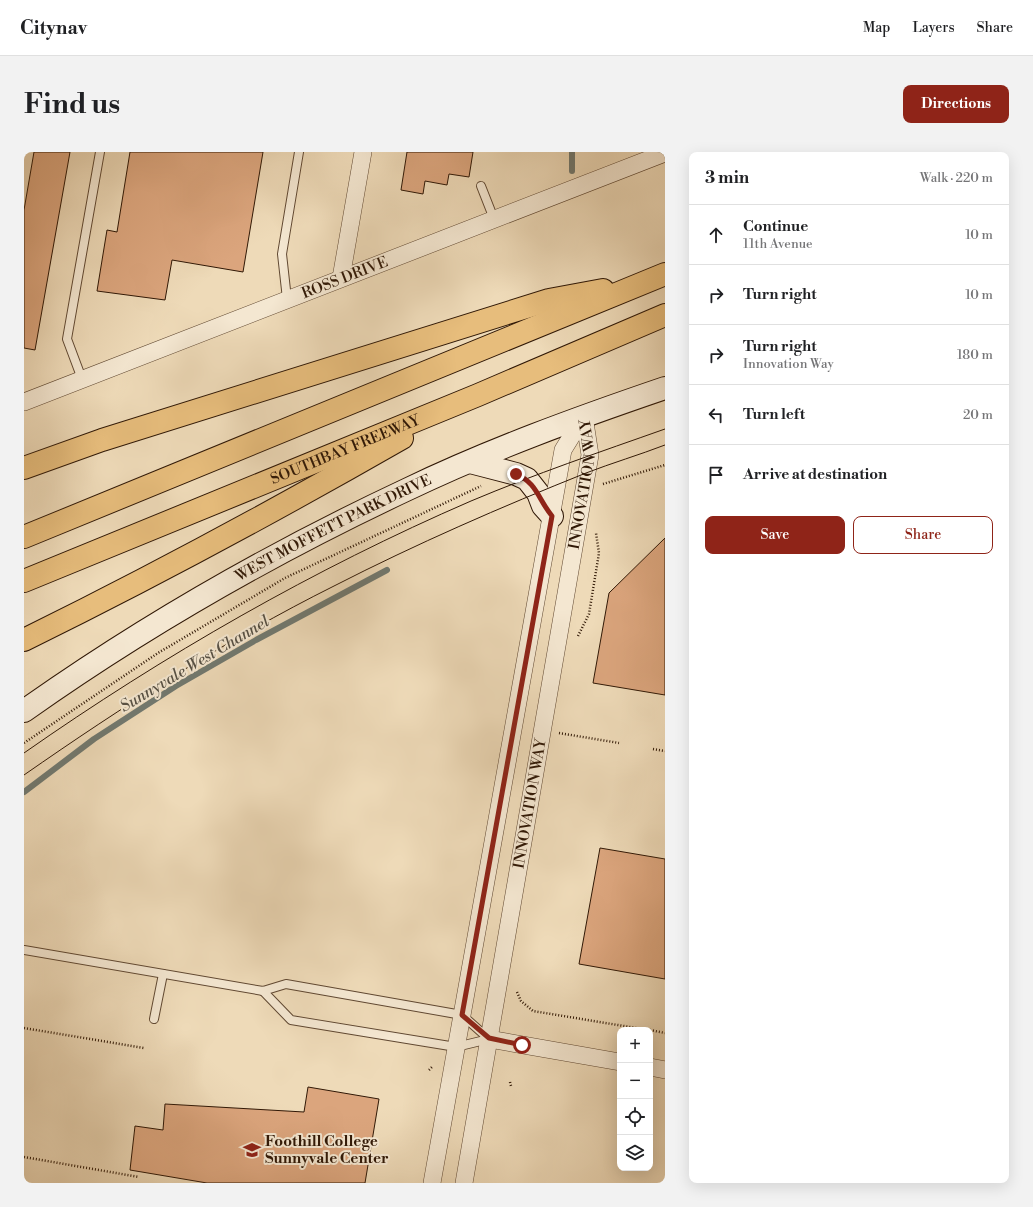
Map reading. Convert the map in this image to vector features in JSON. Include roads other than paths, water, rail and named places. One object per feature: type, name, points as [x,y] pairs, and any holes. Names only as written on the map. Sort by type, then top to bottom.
[{"type":"highway","points":[[24,537],[665,274]]},
{"type":"highway","points":[[24,468],[102,440],[549,300],[644,283]]},
{"type":"highway","name":"SOUTHBAY FREEWAY","points":[[24,581],[478,395],[665,315]]},
{"type":"highway","points":[[24,640],[103,601],[292,501],[478,395]]},
{"type":"main road","name":"WEST MOFFETT PARK DRIVE","points":[[24,711],[135,636],[227,581],[406,490],[470,462],[584,416],[665,388]]},
{"type":"main road","points":[[470,462],[516,474],[527,479],[538,493],[543,506],[552,516]]},
{"type":"street","points":[[341,278],[363,152]]},
{"type":"street","name":"ROSS DRIVE","points":[[24,402],[657,154]]},
{"type":"street","name":"INNOVATION WAY","points":[[432,1183],[563,450],[584,416]]},
{"type":"street","name":"INNOVATION WAY","points":[[464,1183],[590,455],[584,416]]},
{"type":"street","points":[[489,1038],[617,1061]]},
{"type":"street","points":[[653,1068],[665,1070]]},
{"type":"lane","points":[[82,379],[67,338],[100,152]]},
{"type":"lane","points":[[287,299],[282,254],[299,152]]},
{"type":"lane","points":[[481,186],[494,219]]},
{"type":"lane","points":[[24,950],[263,991],[286,984],[462,1015],[489,1038]]},
{"type":"lane","points":[[154,1019],[163,974]]},
{"type":"lane","points":[[263,991],[291,1020],[456,1048],[489,1038]]},
{"type":"waterway","name":"Sunnyvale West Channel","points":[[572,152],[572,171]]},
{"type":"waterway","name":"Sunnyvale West Channel","points":[[24,792],[94,739],[176,686],[256,640],[387,570]]},
{"type":"tram line","points":[[24,753],[77,717],[186,648],[297,585],[355,555],[412,527],[495,491],[665,429]]},
{"type":"tram line","points":[[24,775],[137,699],[215,651],[334,586],[396,555],[522,499],[586,473],[665,445]]},
{"type":"place","name":"Foothill College Sunnyvale Center","points":[[252,1150]]}]
